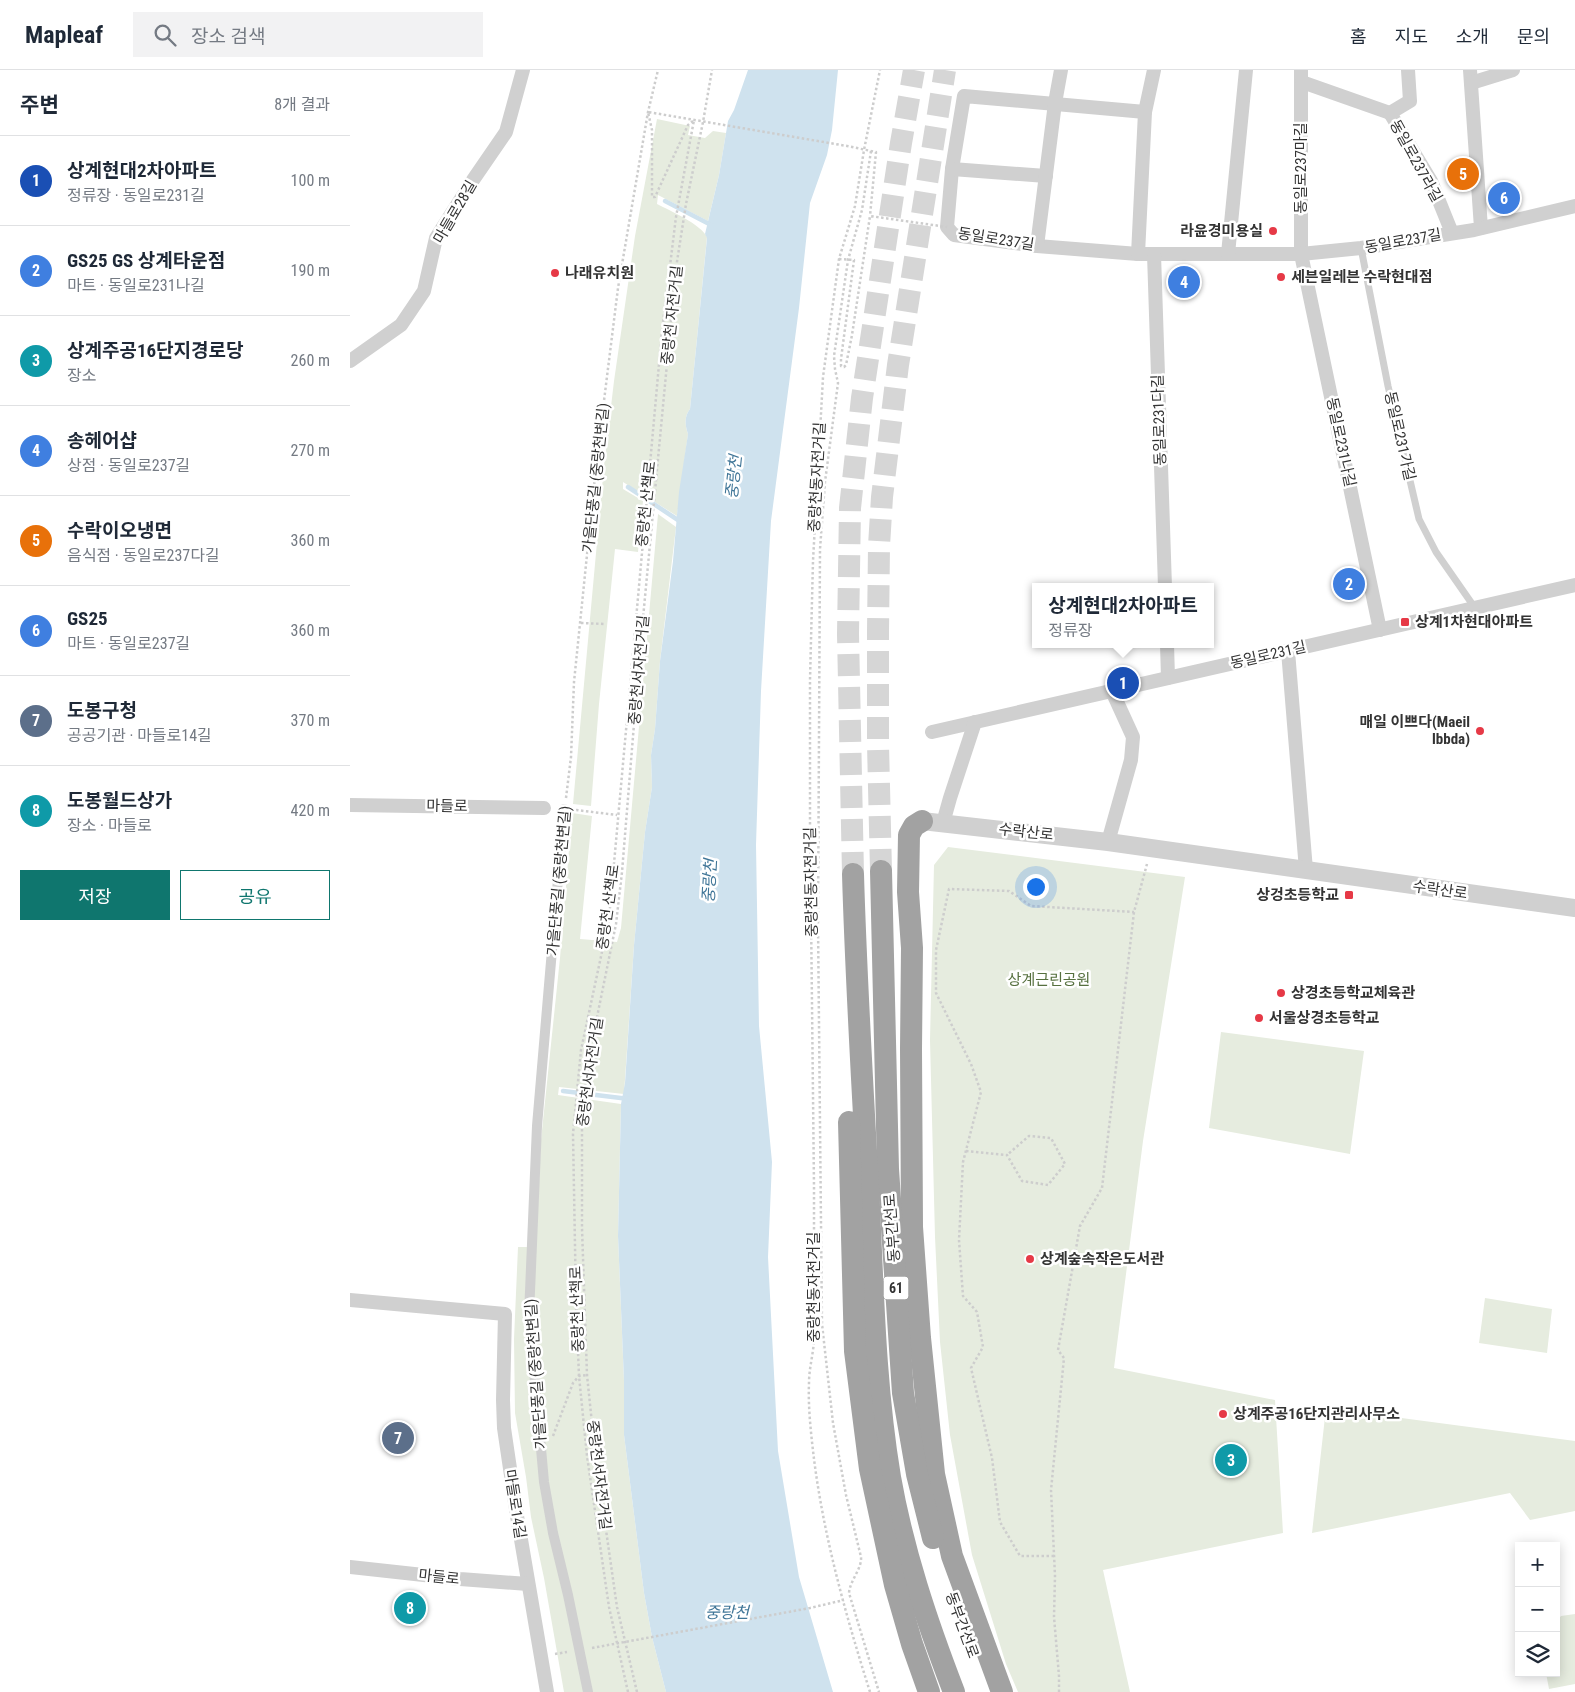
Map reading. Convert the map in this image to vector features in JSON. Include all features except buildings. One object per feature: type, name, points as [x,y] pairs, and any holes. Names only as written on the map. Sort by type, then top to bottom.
[{"type":"highway","points":[[933,822],[914,826],[909,835],[908,892],[912,948],[912,1228],[920,1338],[934,1474],[952,1556],[1002,1692]]},
{"type":"highway","name":"동부간선로","points":[[881,871],[888,1169],[903,1393],[917,1474],[934,1542],[957,1615],[987,1692]]},
{"type":"highway","name":"동부간선로","points":[[853,874],[855,961],[879,1395],[890,1477],[906,1550],[936,1646],[954,1692]]},
{"type":"highway","points":[[855,961],[848,1077],[855,1351],[870,1469],[894,1585],[929,1692]]},
{"type":"street","name":"마들로28길","points":[[350,361],[401,325],[424,291],[436,238],[506,132],[522,70]]},
{"type":"street","points":[[1037,246],[1061,70]]},
{"type":"street","points":[[1138,254],[1145,112],[1154,70]]},
{"type":"street","points":[[1228,254],[1246,70]]},
{"type":"street","name":"동일로237라길","points":[[1408,70],[1410,101],[1390,113],[1431,181],[1452,233]]},
{"type":"street","points":[[1481,228],[1470,76],[1513,70]]},
{"type":"street","name":"동일로237마길","points":[[1301,254],[1302,76],[1390,113]]},
{"type":"street","points":[[947,227],[952,169],[964,96],[1145,112]]},
{"type":"street","points":[[952,169],[1046,176]]},
{"type":"street","name":"동일로237길","points":[[947,227],[954,235],[1037,246],[1138,254],[1301,254],[1361,248],[1481,228],[1575,206]]},
{"type":"street","name":"동일로231다길","points":[[1154,254],[1164,583]]},
{"type":"street","name":"동일로231나길","points":[[1301,254],[1380,630]]},
{"type":"street","name":"동일로231길","points":[[932,732],[1575,586]]},
{"type":"street","points":[[1166,648],[1168,678]]},
{"type":"street","points":[[1288,651],[1306,870]]},
{"type":"street","points":[[1108,842],[1131,760],[1133,737],[1112,691]]},
{"type":"street","points":[[933,822],[950,798],[975,722]]},
{"type":"street","name":"마들로","points":[[350,805],[544,808]]},
{"type":"street","name":"가을단풍길 (중랑천변길)","points":[[564,809],[537,1126],[529,1315],[544,1482],[553,1534],[568,1594],[588,1692]]},
{"type":"street","name":"수락산로","points":[[933,822],[1108,842],[1575,908]]},
{"type":"street","name":"마들로14길","points":[[350,1300],[505,1314],[504,1428],[547,1692]]},
{"type":"street","name":"마들로","points":[[350,1567],[528,1584]]},
{"type":"lane","name":"동일로231가길","points":[[1361,248],[1388,386],[1419,519],[1436,552],[1476,609]]},
{"type":"path","name":"가을단풍길 (중랑천변길)","points":[[564,809],[571,757],[574,682],[597,457],[618,288],[648,112],[658,70]]},
{"type":"path","points":[[703,122],[712,70]]},
{"type":"path","name":"중랑천동자전거길","points":[[870,1692],[823,1517],[812,1440],[809,1399],[809,1381],[814,1341],[810,680],[813,562],[823,377],[838,259],[855,206],[880,70]]},
{"type":"path","points":[[694,120],[688,126],[653,198],[652,130],[648,112],[847,146],[876,152],[870,216],[852,335],[846,366],[844,367],[841,366],[841,359],[854,260],[838,259]]},
{"type":"path","name":"중랑천 산책로","points":[[628,1692],[609,1607],[587,1456],[579,1376],[573,1134],[581,1050],[609,919],[662,331],[678,201],[694,120]]},
{"type":"path","name":"중랑천 자전거길","points":[[654,511],[676,268],[686,204],[703,122]]},
{"type":"path","points":[[871,151],[862,210],[848,260],[834,356],[838,383],[825,482],[820,549],[818,923],[822,1324],[833,1423],[846,1495],[861,1557],[860,1566],[851,1583],[850,1593],[879,1692]]},
{"type":"path","points":[[870,216],[947,227]]},
{"type":"path","name":"중랑천서자전거길","points":[[637,1692],[617,1607],[587,1376],[582,1228],[582,1134],[585,1084],[618,913],[640,650],[654,511]]},
{"type":"path","points":[[581,622],[605,624]]},
{"type":"path","points":[[592,812],[618,815]]},
{"type":"path","points":[[1059,1692],[1054,1617],[1051,1490],[1064,1358],[1058,1350],[1080,1226],[1102,1188],[1134,912],[1150,848]]},
{"type":"path","points":[[1054,1556],[1020,1556],[1000,1522],[992,1458],[971,1368],[983,1347],[977,1312],[963,1296],[959,1240],[964,1162],[981,1092],[971,1064],[936,993],[936,950],[949,889],[1009,891],[1031,906],[1134,912]]},
{"type":"path","points":[[966,1151],[1007,1156],[1029,1136],[1051,1138],[1065,1164],[1048,1185],[1022,1181],[1007,1156]]},
{"type":"path","points":[[553,1436],[574,1383],[579,1376],[587,1376]]},
{"type":"path","points":[[541,1656],[616,1644],[844,1600]]},
{"type":"green space","points":[[657,119],[690,126],[688,135],[705,138],[713,131],[726,133],[719,175],[708,221],[658,195],[657,204],[692,223],[704,232],[707,237],[690,409],[686,421],[688,434],[677,516],[623,482],[623,489],[643,501],[638,552],[615,549],[599,704],[591,806],[573,804],[604,466],[635,236]]},
{"type":"green space","points":[[658,514],[676,527],[651,755],[652,787],[645,832],[634,945],[624,1094],[559,1087],[558,1095],[621,1104],[618,1236],[624,1381],[624,1435],[644,1593],[652,1637],[666,1692],[564,1692],[531,1517],[515,1413],[514,1339],[518,1247],[536,1247],[541,1140],[560,958],[572,813],[592,816],[580,939],[617,942],[621,928]]},
{"type":"green space","name":"상계근린공원","points":[[948,847],[1185,877],[1143,1141],[1114,1368],[1275,1400],[1283,1533],[1103,1570],[1130,1692],[1018,1692],[1006,1664],[972,1555],[950,1435],[940,1342],[935,1237],[930,1040],[934,865]]},
{"type":"green space","points":[[1221,1032],[1364,1051],[1350,1154],[1209,1128]]},
{"type":"green space","points":[[1485,1298],[1552,1309],[1547,1353],[1479,1343]]},
{"type":"green space","points":[[1326,1408],[1575,1441],[1575,1511],[1530,1520],[1510,1493],[1312,1533]]},
{"type":"green space","points":[[1575,1614],[1575,1684],[1549,1689],[1547,1677],[1560,1677],[1561,1616]]},
{"type":"water","name":"중랑천","points":[[748,70],[838,70],[832,130],[827,155],[810,203],[799,308],[771,521],[761,691],[756,845],[759,1026],[772,1162],[768,1257],[778,1451],[799,1577],[833,1692],[666,1692],[652,1637],[644,1593],[624,1435],[624,1381],[618,1236],[621,1104],[625,1083],[634,945],[645,832],[652,787],[651,755],[679,492],[688,434],[686,421],[690,409],[707,238],[705,234],[719,175],[728,121],[734,110]]},
{"type":"waterway","points":[[665,201],[713,226]]},
{"type":"waterway","points":[[628,487],[681,522]]},
{"type":"waterway","points":[[563,1091],[629,1099]]},
{"type":"tunnel","points":[[853,874],[848,634],[850,508],[862,398],[914,70]]},
{"type":"tunnel","points":[[881,871],[878,632],[879,546],[882,497],[898,365],[945,70]]},
{"type":"place","name":"수락이오냉면","points":[[1463,174]]},
{"type":"place","name":"GS25","points":[[1504,198]]},
{"type":"place","name":"라윤경미용실","points":[[1273,231]]},
{"type":"place","name":"나래유치원","points":[[555,273]]},
{"type":"place","name":"세븐일레븐 수락현대점","points":[[1281,277]]},
{"type":"place","name":"송헤어샵","points":[[1184,282]]},
{"type":"place","name":"GS25 GS 상계타운점","points":[[1349,584]]},
{"type":"place","name":"상계1차현대아파트","points":[[1405,622]]},
{"type":"place","name":"상계현대2차아파트","points":[[1123,683]]},
{"type":"place","name":"매일 이쁘다(Maeil lbbda)","points":[[1480,731]]},
{"type":"place","name":"상겅초등학교","points":[[1349,895]]},
{"type":"place","name":"상경초등학교체육관","points":[[1281,993]]},
{"type":"place","name":"서울상경초등학교","points":[[1259,1018]]},
{"type":"place","name":"상계숲속작은도서관","points":[[1030,1259]]},
{"type":"place","name":"상계주공16단지관리사무소","points":[[1223,1414]]},
{"type":"place","name":"도봉구청","points":[[398,1438]]},
{"type":"place","name":"상계주공16단지경로당","points":[[1231,1460]]},
{"type":"place","name":"도봉월드상가","points":[[410,1608]]}]
